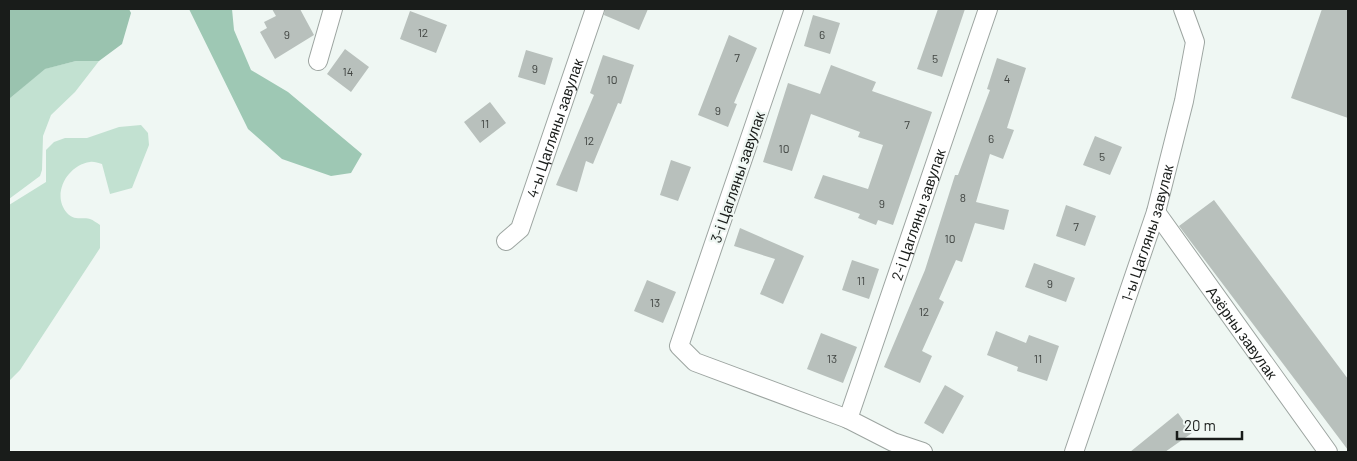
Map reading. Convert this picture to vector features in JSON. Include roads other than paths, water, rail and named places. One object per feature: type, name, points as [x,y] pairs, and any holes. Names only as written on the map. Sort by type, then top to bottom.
[{"type":"street","points":[[318,61],[334,9]]},
{"type":"street","name":"4-ы Цагляны завулак","points":[[506,241],[520,229],[595,9]]},
{"type":"street","name":"3-і Цагляны завулак","points":[[794,9],[679,346],[695,362],[848,419]]},
{"type":"street","name":"2-і Цагляны завулак","points":[[848,419],[988,9]]},
{"type":"street","name":"1-ы Цагляны завулак","points":[[1074,452],[1156,212],[1184,101],[1195,42],[1183,9]]},
{"type":"street","name":"Азёрны завулак","points":[[1156,212],[1328,452]]},
{"type":"street","points":[[848,419],[893,442],[923,452]]}]
